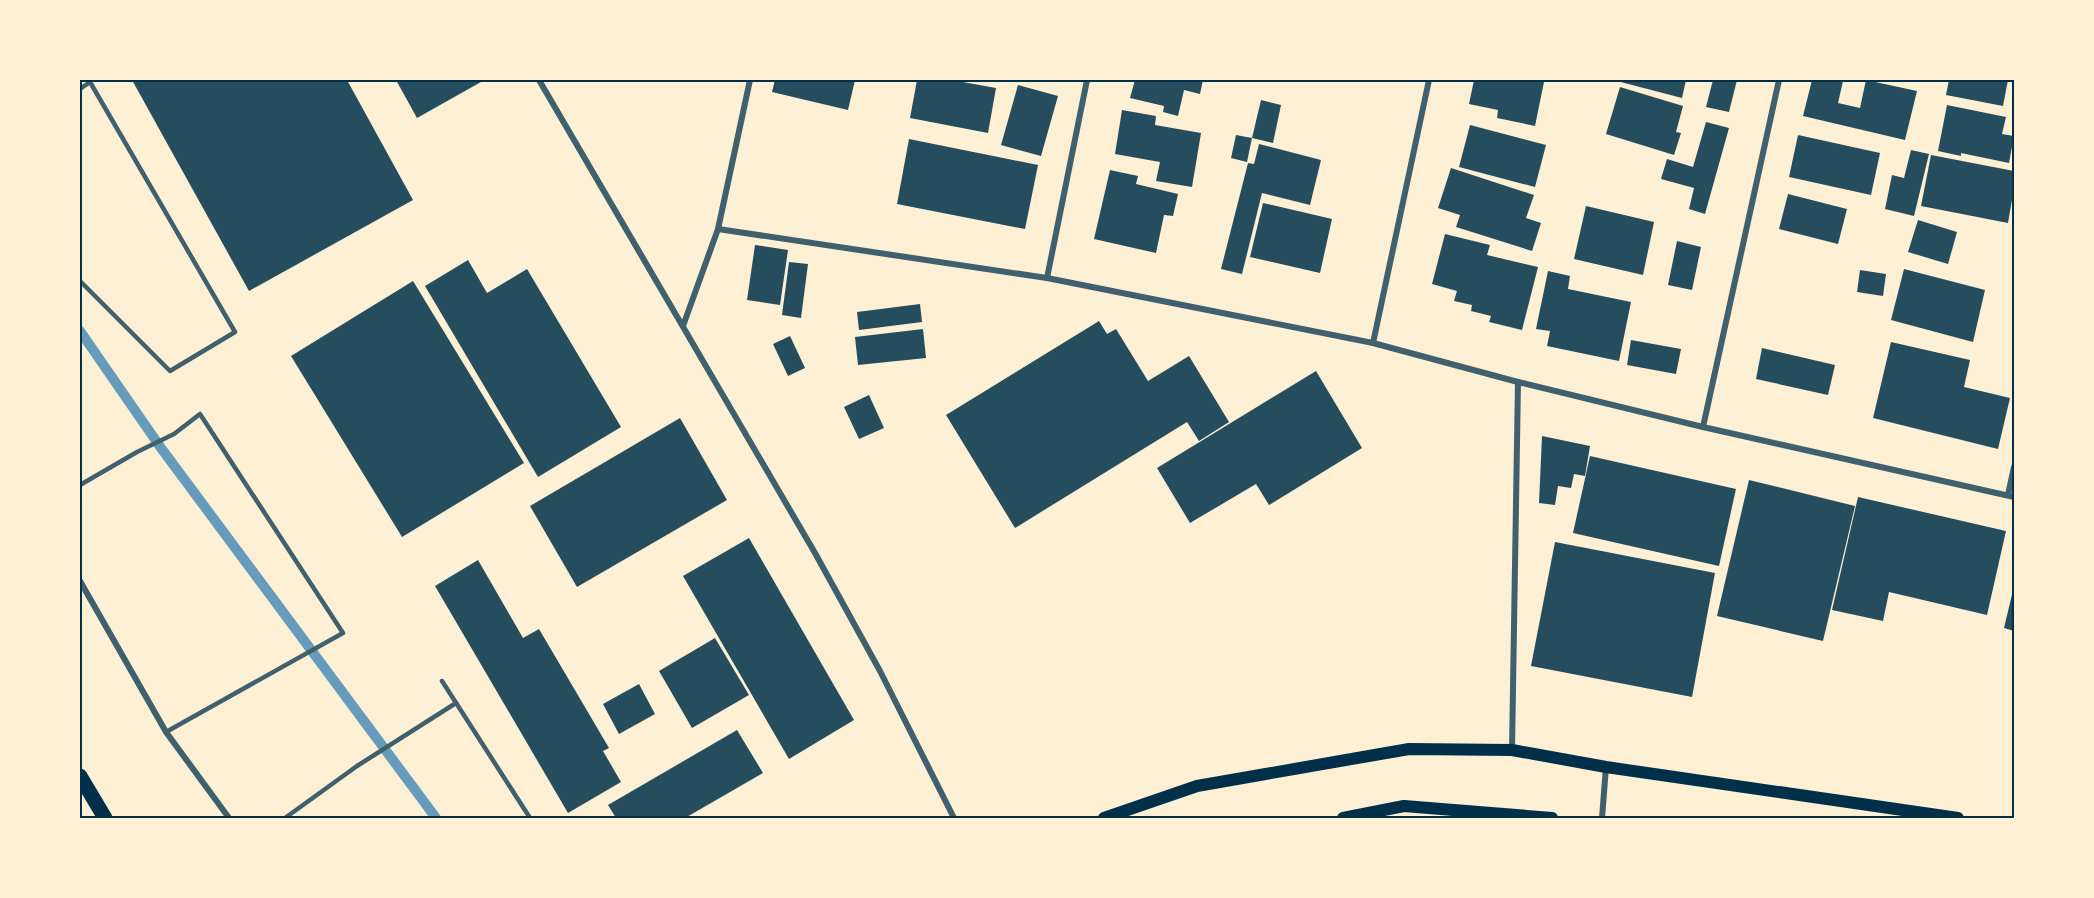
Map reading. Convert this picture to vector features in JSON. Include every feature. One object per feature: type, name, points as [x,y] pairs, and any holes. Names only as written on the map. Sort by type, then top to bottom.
[{"type":"main road","points":[[1104,819],[1197,786],[1409,749],[1512,750],[1606,768],[1958,819]]},
{"type":"main road","points":[[80,776],[105,819]]},
{"type":"main road","points":[[1343,819],[1404,806],[1552,819]]},
{"type":"street","points":[[539,80],[815,553],[880,671],[954,819]]},
{"type":"street","points":[[683,326],[718,229],[750,80]]},
{"type":"street","points":[[1047,278],[1088,80]]},
{"type":"street","points":[[1373,343],[1429,80]]},
{"type":"street","points":[[1703,427],[1779,80]]},
{"type":"street","points":[[718,229],[1047,278],[1373,343],[1518,382],[1703,427],[2011,496],[2014,466]]},
{"type":"street","points":[[1512,750],[1518,382]]},
{"type":"street","points":[[80,581],[166,732],[229,819]]},
{"type":"street","points":[[1602,819],[1606,768]]},
{"type":"lane","points":[[80,88],[90,80],[235,332],[170,371],[80,281]]},
{"type":"lane","points":[[80,485],[137,452],[174,434],[200,414],[343,633],[166,732]]},
{"type":"lane","points":[[442,681],[531,819]]},
{"type":"lane","points":[[285,819],[357,766],[456,703]]},
{"type":"building","points":[[132,80],[347,80],[413,200],[249,291]]},
{"type":"building","points":[[396,80],[480,80],[481,82],[417,118]]},
{"type":"building","points":[[775,80],[855,80],[848,110],[772,92]]},
{"type":"building","points":[[917,80],[952,80],[996,88],[988,133],[910,118]]},
{"type":"building","points":[[1135,80],[1203,80],[1200,94],[1184,90],[1178,116],[1163,112],[1164,106],[1130,98]]},
{"type":"building","points":[[1474,80],[1544,82],[1535,126],[1497,118],[1498,110],[1469,104]]},
{"type":"building","points":[[1613,80],[1686,80],[1682,98]]},
{"type":"building","points":[[1713,80],[1737,80],[1729,112],[1706,107]]},
{"type":"building","points":[[1812,80],[1843,81],[1838,103],[1860,108],[1866,80],[1917,91],[1905,140],[1803,116]]},
{"type":"building","points":[[1949,80],[2008,80],[2003,106],[1946,95]]},
{"type":"building","points":[[1018,85],[1058,96],[1041,156],[1001,145]]},
{"type":"building","points":[[1620,87],[1683,106],[1676,132],[1681,133],[1674,155],[1606,134]]},
{"type":"building","points":[[1261,100],[1281,105],[1273,143],[1252,138]]},
{"type":"building","points":[[1947,105],[2006,117],[2002,134],[2014,136],[2009,163],[1961,153],[1961,156],[1938,151]]},
{"type":"building","points":[[1122,110],[1156,116],[1155,125],[1201,133],[1192,187],[1156,181],[1160,162],[1115,154]]},
{"type":"building","points":[[1706,122],[1729,128],[1705,214],[1689,209],[1694,188],[1661,179],[1667,159],[1693,167]]},
{"type":"building","points":[[1470,125],[1546,145],[1535,187],[1459,167]]},
{"type":"building","points":[[1236,135],[1252,138],[1247,162],[1231,158]]},
{"type":"building","points":[[1798,135],[1880,153],[1871,195],[1789,177]]},
{"type":"building","points":[[909,139],[1038,165],[1025,229],[897,204]]},
{"type":"building","points":[[1259,144],[1321,160],[1310,205],[1262,193],[1242,274],[1221,269],[1248,163],[1254,164]]},
{"type":"building","points":[[1911,150],[1929,154],[1914,216],[1885,209],[1892,175],[1904,178]]},
{"type":"building","points":[[1931,155],[2014,171],[2014,188],[2008,223],[1921,206]]},
{"type":"building","points":[[1451,168],[1534,195],[1526,218],[1541,223],[1532,251],[1456,227],[1460,215],[1438,208]]},
{"type":"building","points":[[1110,170],[1138,176],[1136,184],[1178,194],[1173,216],[1164,215],[1156,253],[1094,239]]},
{"type":"building","points":[[1788,194],[1847,209],[1838,244],[1779,229]]},
{"type":"building","points":[[1263,203],[1332,219],[1320,273],[1250,257]]},
{"type":"building","points":[[1586,206],[1654,222],[1643,275],[1574,259]]},
{"type":"building","points":[[1918,220],[1957,232],[1948,264],[1908,252]]},
{"type":"building","points":[[1445,234],[1490,245],[1487,255],[1538,267],[1522,330],[1489,322],[1491,316],[1471,311],[1472,305],[1454,301],[1457,291],[1432,284]]},
{"type":"building","points":[[1677,241],[1701,247],[1692,290],[1668,285]]},
{"type":"building","points":[[755,245],[788,250],[780,305],[747,300]]},
{"type":"building","points":[[468,260],[487,293],[527,269],[621,427],[538,477],[425,286]]},
{"type":"building","points":[[789,262],[808,264],[801,318],[782,315]]},
{"type":"building","points":[[1904,269],[1985,290],[1973,342],[1891,320]]},
{"type":"building","points":[[1860,270],[1886,274],[1883,296],[1857,292]]},
{"type":"building","points":[[1548,271],[1570,276],[1568,289],[1631,302],[1619,361],[1547,346],[1550,331],[1536,329]]},
{"type":"building","points":[[413,281],[524,463],[402,537],[291,356]]},
{"type":"building","points":[[920,304],[922,322],[859,330],[857,312]]},
{"type":"building","points":[[1099,321],[1107,334],[1116,329],[1148,381],[1189,356],[1229,422],[1199,441],[1187,422],[1015,528],[946,415]]},
{"type":"building","points":[[923,329],[926,358],[858,365],[855,337]]},
{"type":"building","points":[[790,336],[805,368],[788,376],[773,344]]},
{"type":"building","points":[[1631,340],[1681,349],[1676,374],[1627,365]]},
{"type":"building","points":[[1891,342],[1970,360],[1964,387],[2010,398],[1998,449],[1873,418]]},
{"type":"building","points":[[1762,348],[1835,365],[1828,395],[1756,379]]},
{"type":"building","points":[[1316,371],[1362,448],[1269,505],[1256,484],[1190,523],[1157,468]]},
{"type":"building","points":[[869,395],[884,428],[859,439],[844,407]]},
{"type":"building","points":[[680,418],[727,500],[577,587],[530,506]]},
{"type":"building","points":[[1542,436],[1590,446],[1585,476],[1574,474],[1571,488],[1558,486],[1555,505],[1539,503]]},
{"type":"building","points":[[1590,456],[1736,489],[1719,566],[1573,533]]},
{"type":"building","points":[[1749,480],[1855,506],[1823,641],[1717,616]]},
{"type":"building","points":[[1858,497],[2006,531],[1987,615],[1889,592],[1883,621],[1832,610]]},
{"type":"building","points":[[749,538],[854,720],[789,759],[683,576]]},
{"type":"building","points":[[1555,542],[1715,573],[1692,697],[1531,666]]},
{"type":"building","points":[[478,560],[523,638],[539,629],[609,748],[603,751],[621,782],[568,813],[435,586]]},
{"type":"building","points":[[2014,586],[2014,631],[2004,628]]},
{"type":"building","points":[[715,638],[749,695],[692,728],[659,671]]},
{"type":"building","points":[[639,684],[655,714],[619,734],[603,704]]},
{"type":"building","points":[[737,730],[763,773],[685,818],[616,818],[608,805]]},
{"type":"waterway","points":[[80,331],[161,448],[436,818]]}]
